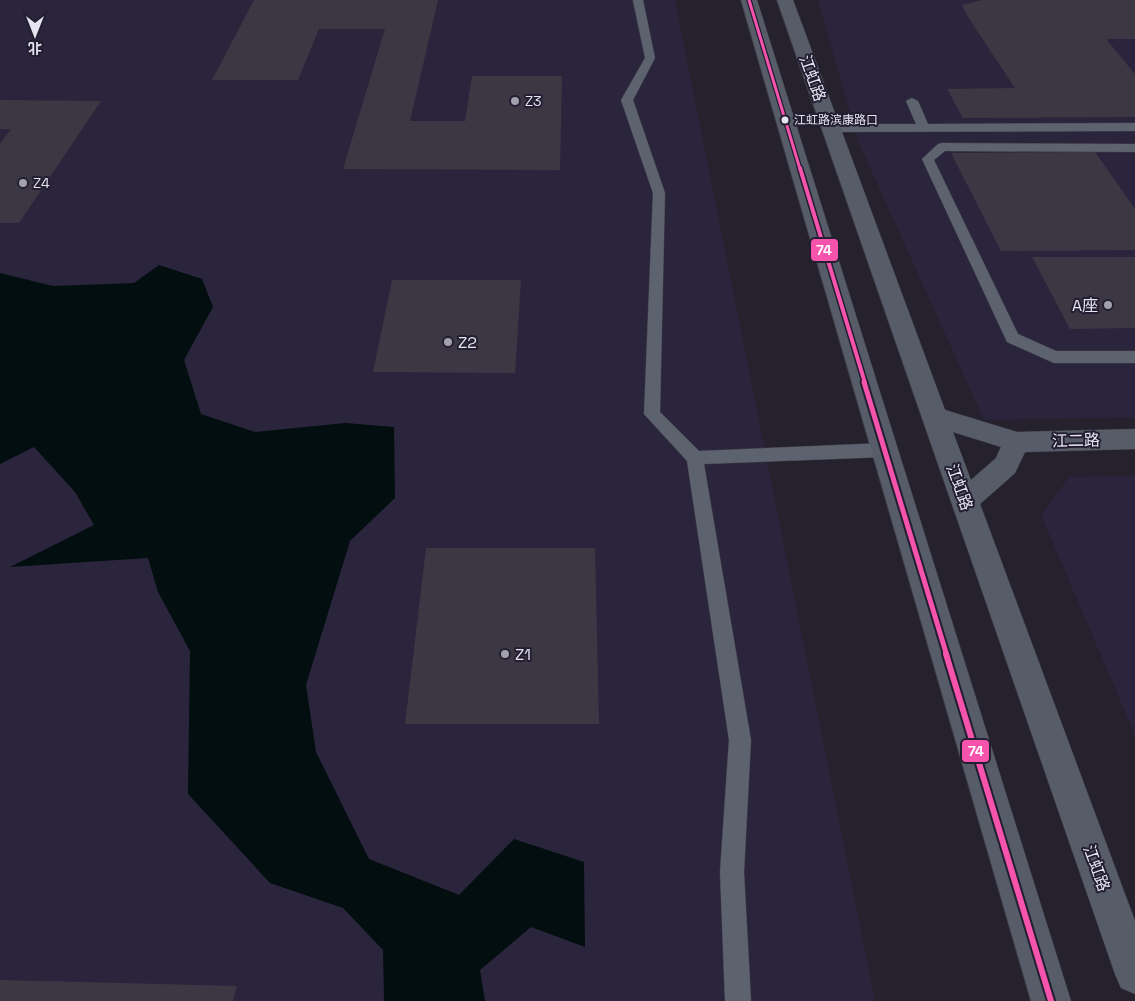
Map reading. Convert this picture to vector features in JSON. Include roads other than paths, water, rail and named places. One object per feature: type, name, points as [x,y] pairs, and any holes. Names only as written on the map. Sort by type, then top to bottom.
[{"type":"main road","points":[[749,0],[1051,1001]]},
{"type":"main road","name":"江虹路","points":[[785,0],[1135,974]]},
{"type":"main road","name":"江二路","points":[[934,416],[1017,442],[1135,439]]},
{"type":"main road","points":[[965,501],[1006,465],[1017,442]]},
{"type":"lane","points":[[638,0],[650,58],[627,100],[659,193],[652,414],[695,458],[740,740],[732,872],[738,1001]]},
{"type":"lane","points":[[912,101],[924,128]]},
{"type":"lane","points":[[831,128],[1135,127]]},
{"type":"lane","points":[[1135,148],[942,147],[928,159],[1012,338],[1054,357],[1135,357]]},
{"type":"lane","points":[[695,458],[885,450]]},
{"type":"place","name":"Z3","points":[[515,101]]},
{"type":"place","name":"江虹路滨康路口","points":[[785,120]]},
{"type":"place","name":"Z4","points":[[23,183]]},
{"type":"place","name":"A座","points":[[1108,305]]},
{"type":"place","name":"Z2","points":[[448,342]]},
{"type":"place","name":"Z1","points":[[505,654]]}]
